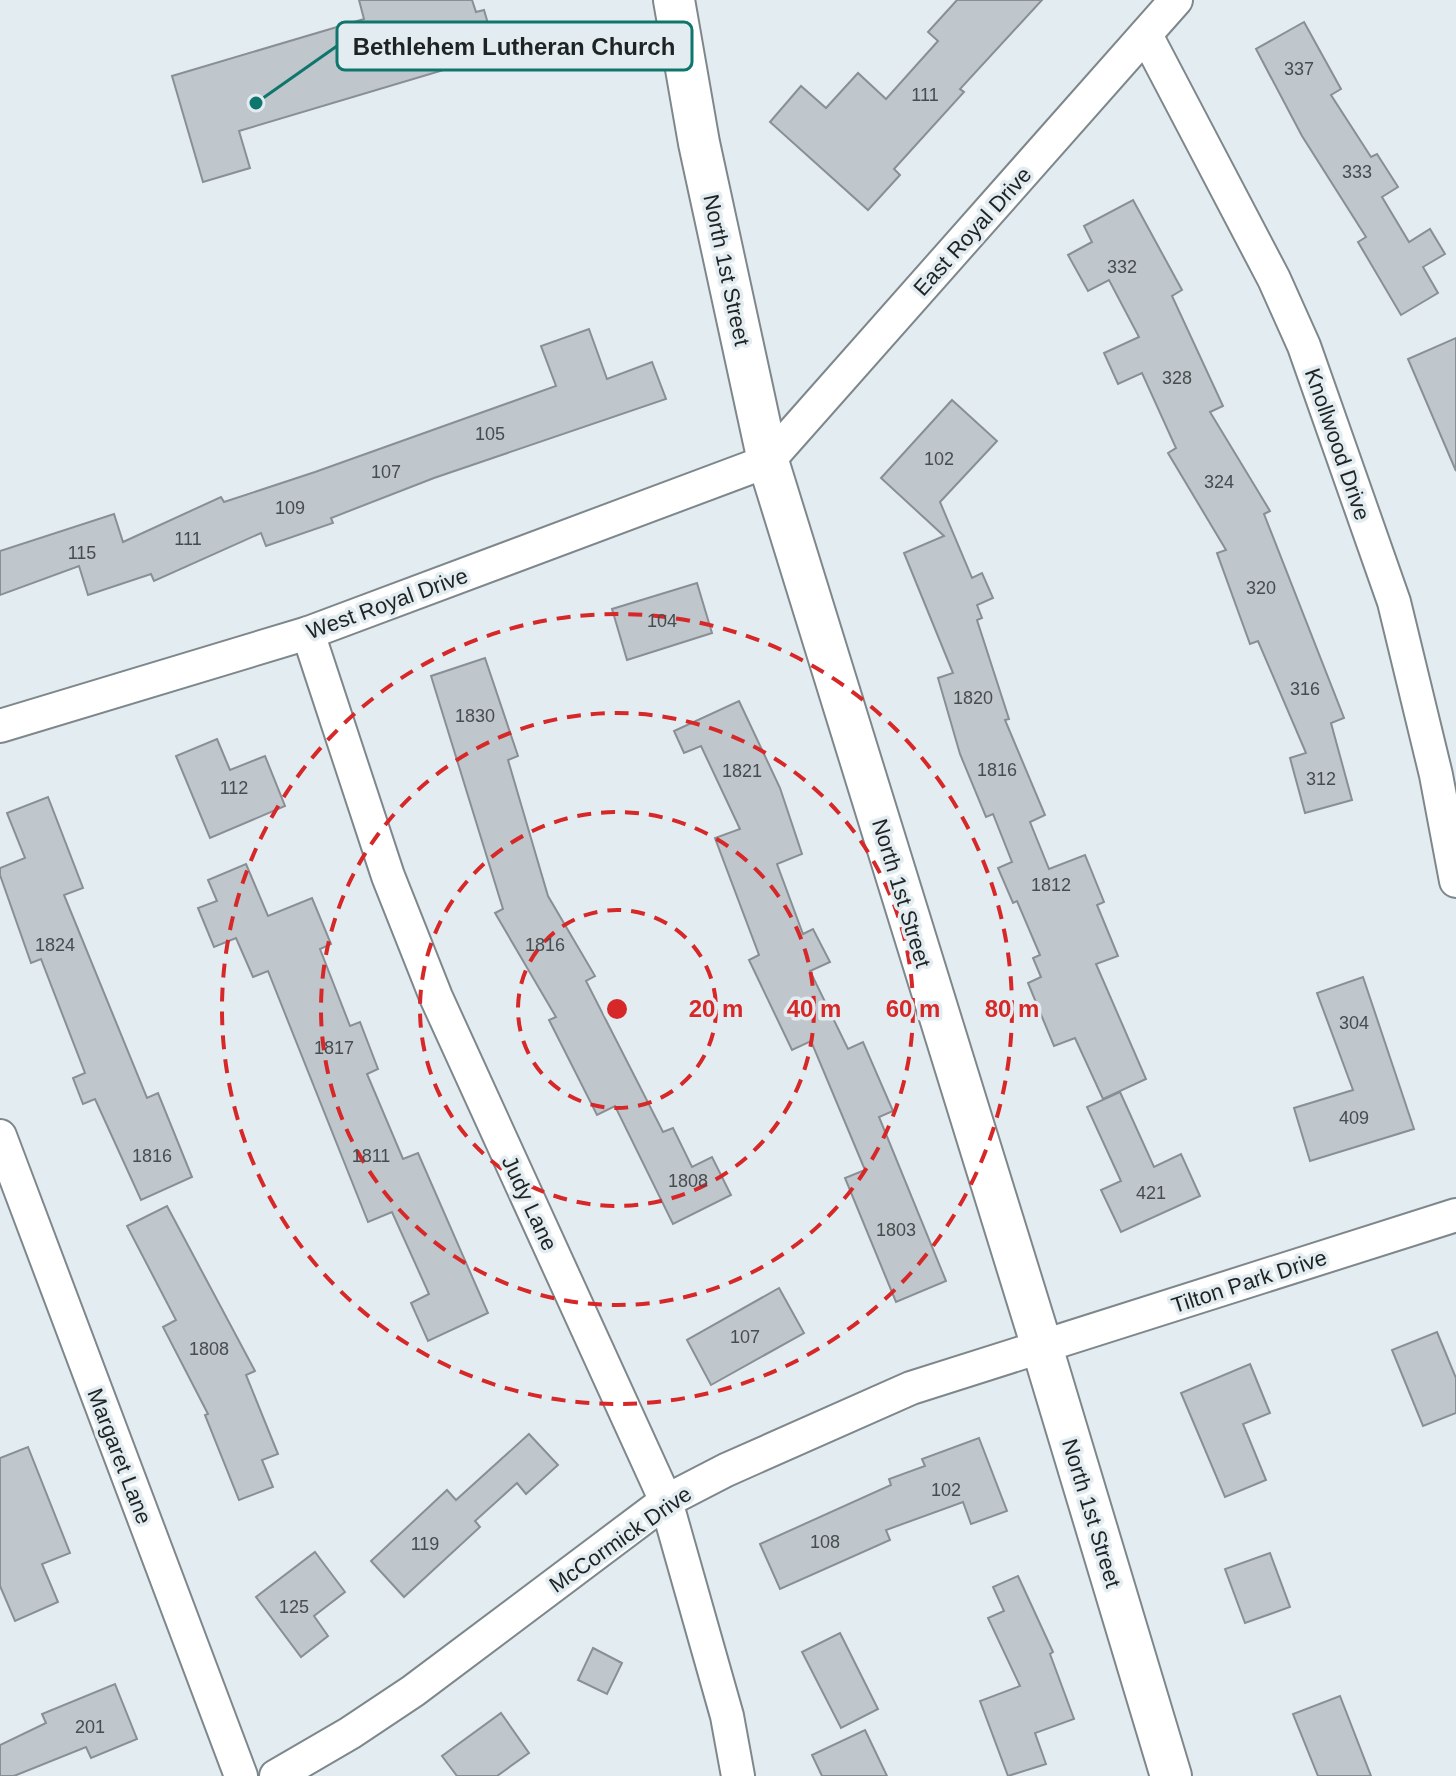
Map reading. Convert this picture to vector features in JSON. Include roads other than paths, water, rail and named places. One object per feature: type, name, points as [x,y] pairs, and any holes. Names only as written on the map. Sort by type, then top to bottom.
[{"type":"street","name":"North 1st Street","points":[[674,0],[699,143],[768,461],[1171,1776]]},
{"type":"street","name":"East Royal Drive","points":[[768,461],[1176,0]]},
{"type":"street","name":"Knollwood Drive","points":[[1146,35],[1268,265],[1304,346],[1394,602],[1436,775],[1456,881]]},
{"type":"street","name":"West Royal Drive","points":[[0,726],[308,633],[768,461]]},
{"type":"street","name":"Judy Lane","points":[[308,633],[388,876],[436,997],[666,1501],[727,1716],[738,1776]]},
{"type":"street","name":"Margaret Lane","points":[[0,1136],[241,1776]]},
{"type":"street","name":"Tilton Park Drive","points":[[1042,1347],[1456,1215]]},
{"type":"street","name":"McCormick Drive","points":[[276,1776],[350,1733],[413,1691],[666,1501],[726,1470],[911,1388],[1042,1347]]},
{"type":"place","name":"Bethlehem Lutheran Church","points":[[256,103]]}]
